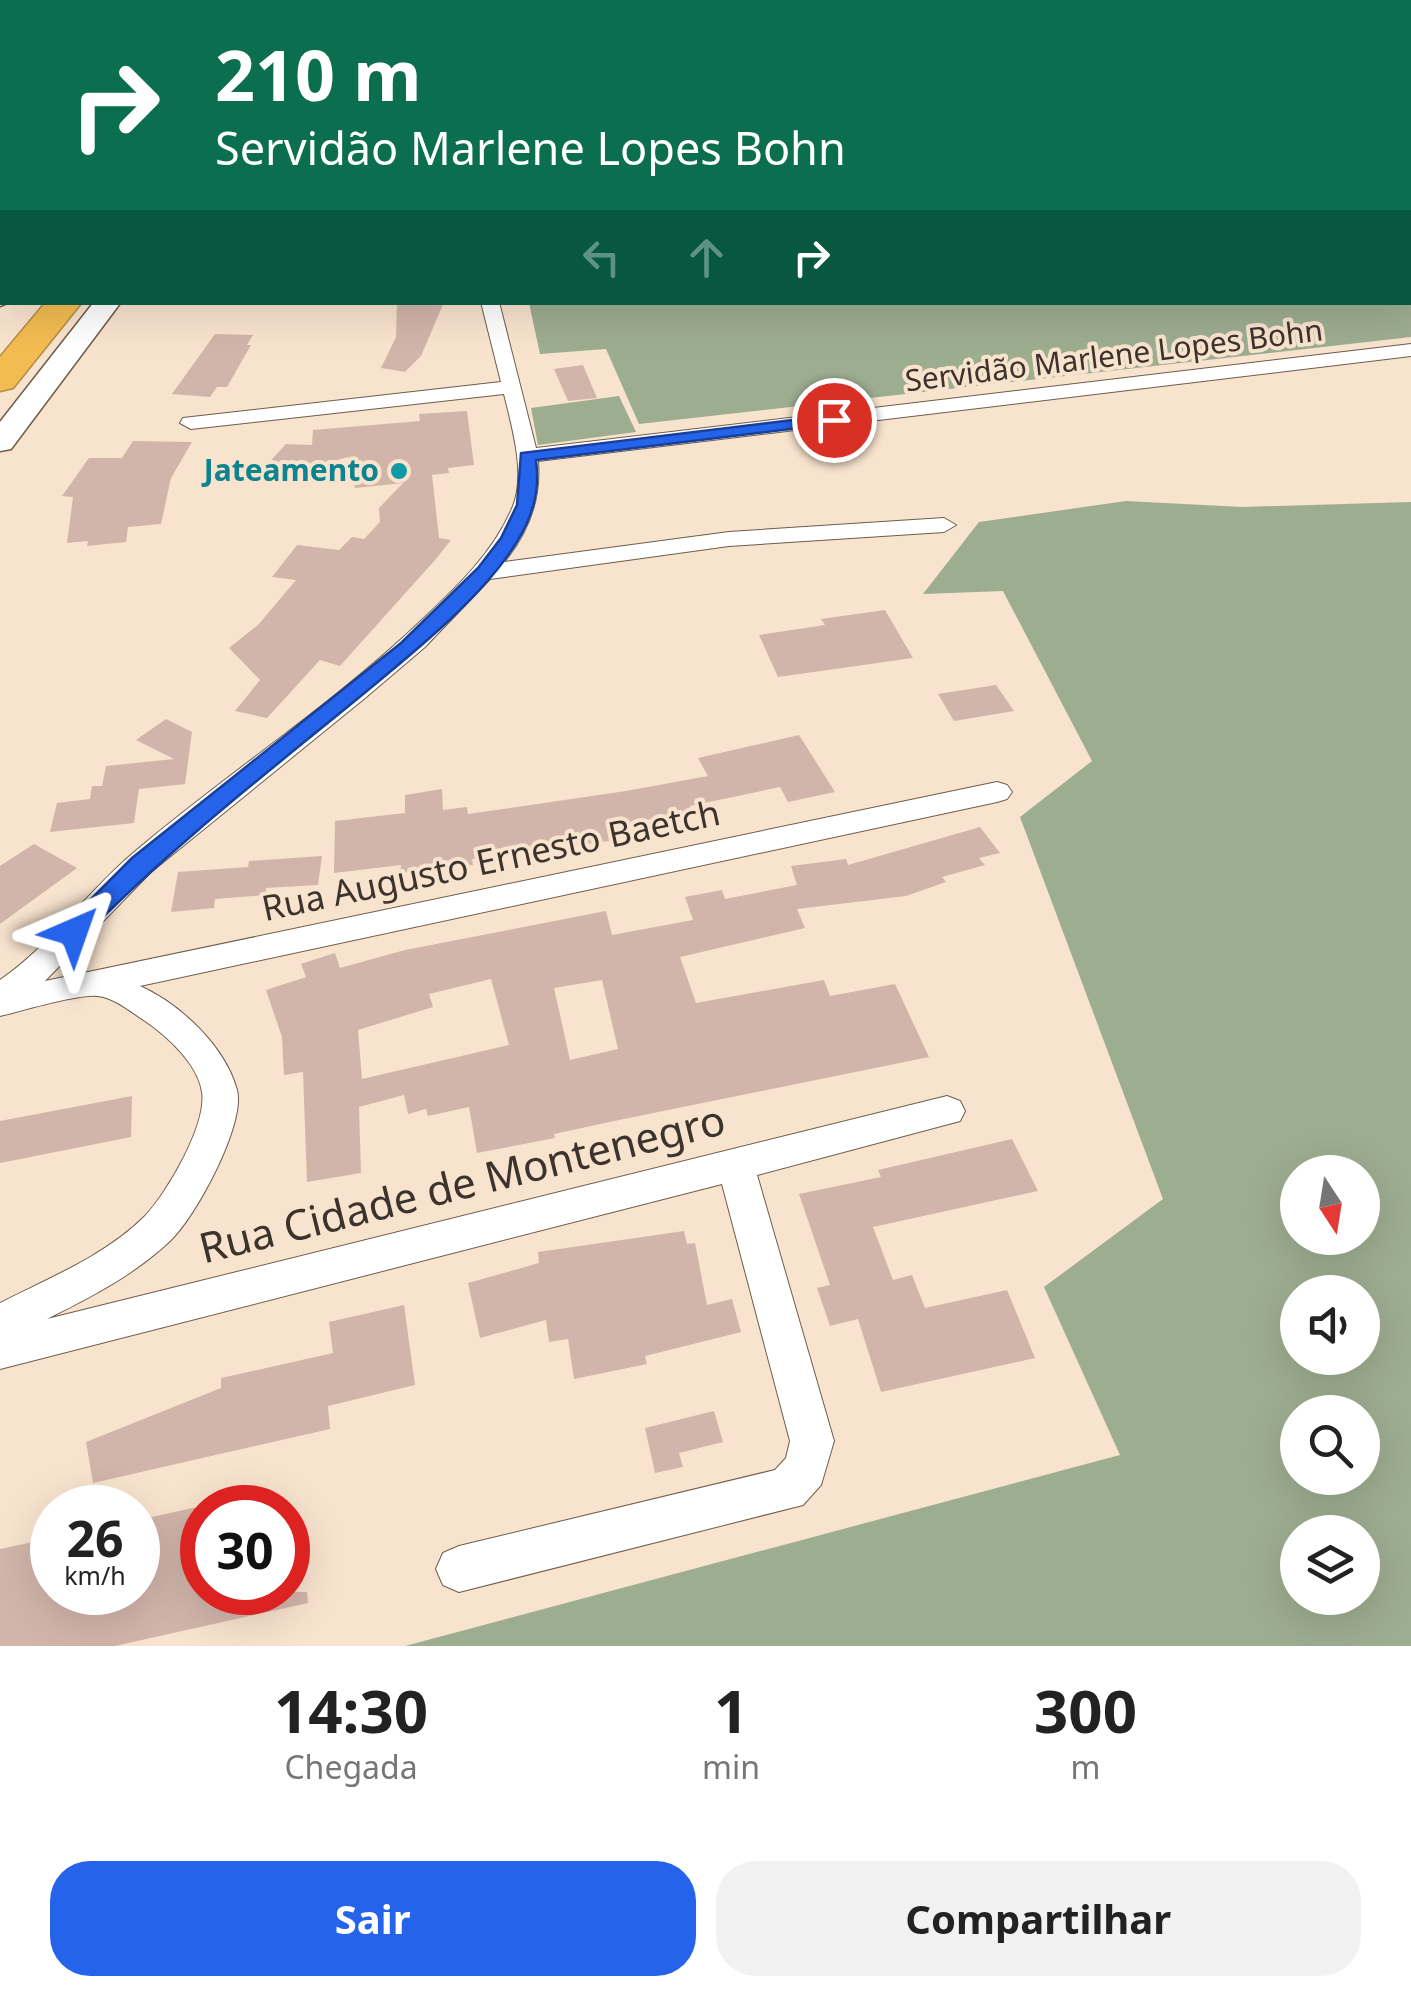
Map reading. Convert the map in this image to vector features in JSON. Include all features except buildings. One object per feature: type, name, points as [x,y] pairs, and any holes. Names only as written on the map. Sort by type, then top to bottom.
[{"type":"highway","points":[[0,344],[34,305]]},
{"type":"highway","points":[[0,380],[62,305]]},
{"type":"main road","points":[[0,442],[106,305]]},
{"type":"street","points":[[0,999],[52,959],[140,864],[408,647],[484,572],[510,540],[526,505],[530,473],[491,305]]},
{"type":"street","name":"Servidão Marlene Lopes Bohn","points":[[527,456],[1411,350]]},
{"type":"street","points":[[191,423],[510,387]]},
{"type":"street","points":[[484,572],[729,539],[944,525]]},
{"type":"street","name":"Rua Augusto Ernesto Baetch","points":[[0,999],[98,982],[998,792]]},
{"type":"street","points":[[0,1323],[101,1272],[159,1227],[193,1176],[214,1130],[220,1092],[195,1046],[166,1018],[134,997],[98,982]]},
{"type":"street","name":"Rua Cidade de Montenegro","points":[[0,1350],[947,1111]]},
{"type":"street","points":[[459,1569],[786,1490],[805,1470],[812,1441],[735,1164]]},
{"type":"green space","points":[[529,305],[1411,305],[1411,337],[639,424],[606,349],[540,354]]},
{"type":"green space","points":[[619,396],[636,432],[538,445],[531,408]]},
{"type":"green space","points":[[1126,501],[1242,507],[1411,502],[1411,1646],[405,1646],[1120,1455],[1044,1287],[1163,1199],[1020,817],[1092,761],[1003,591],[923,594],[979,522]]},
{"type":"place","name":"Jateamento","points":[[399,471]]},
{"type":"route","points":[[74,932],[140,864],[408,647],[484,572],[510,540],[526,505],[530,473],[527,456],[834,420]]}]
